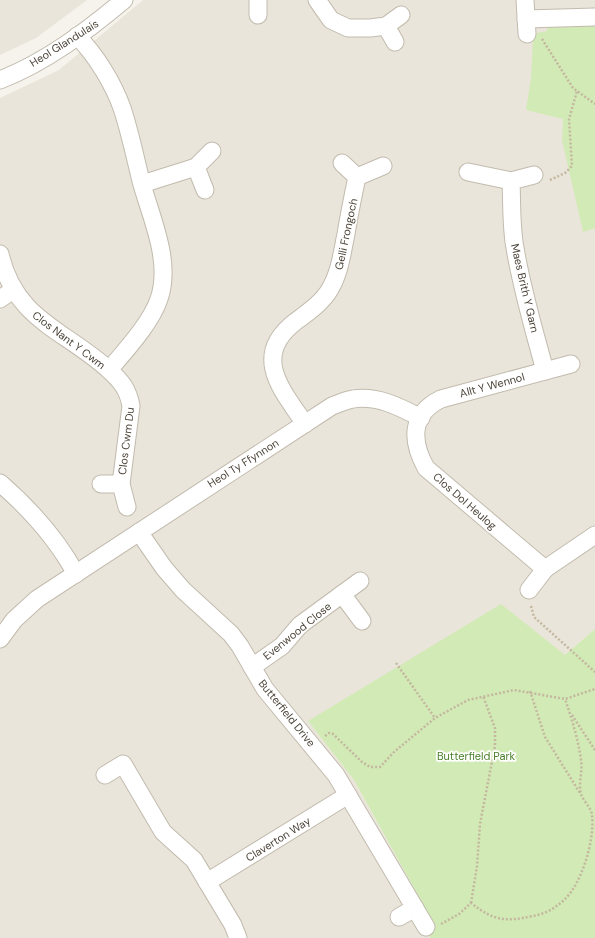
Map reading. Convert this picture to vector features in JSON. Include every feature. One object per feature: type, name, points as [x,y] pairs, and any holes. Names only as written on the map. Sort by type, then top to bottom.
[{"type":"street","name":"Heol Glandulais","points":[[0,80],[40,59],[77,36],[124,0]]},
{"type":"street","points":[[316,0],[331,20],[348,28],[386,26],[401,15]]},
{"type":"street","points":[[525,0],[527,26],[595,18]]},
{"type":"street","points":[[386,26],[395,42]]},
{"type":"street","points":[[77,36],[86,45],[107,78],[122,108],[142,184],[154,221],[161,255],[163,281],[159,300],[139,334],[109,370]]},
{"type":"street","points":[[142,184],[196,167],[212,151]]},
{"type":"street","points":[[342,163],[357,177],[383,166]]},
{"type":"street","points":[[196,167],[205,190]]},
{"type":"street","points":[[468,172],[511,181],[534,175]]},
{"type":"street","name":"Gelli Frongoch","points":[[305,424],[284,393],[273,371],[273,357],[278,341],[288,328],[330,291],[339,270],[357,177]]},
{"type":"street","name":"Maes Brith Y Garn","points":[[511,181],[514,247],[526,300],[545,371]]},
{"type":"street","name":"Clos Nant Y Cwm","points":[[0,254],[7,294],[42,322],[92,355],[109,370]]},
{"type":"street","name":"Allt Y Wennol","points":[[421,418],[430,404],[441,399],[571,364]]},
{"type":"street","name":"Clos Cwm Du","points":[[109,370],[122,382],[129,394],[131,406],[121,484],[127,507]]},
{"type":"street","name":"Heol Ty Ffynnon","points":[[0,639],[14,620],[37,599],[332,406],[352,399],[369,398],[388,402],[421,418]]},
{"type":"street","name":"Clos Dol Heulog","points":[[421,418],[415,426],[415,440],[419,455],[426,468],[545,570]]},
{"type":"street","points":[[0,483],[22,502],[45,529],[76,574]]},
{"type":"street","name":"Clos Cwm Du","points":[[101,484],[121,484]]},
{"type":"street","name":"Butterfield Drive","points":[[140,532],[173,579],[231,634],[265,689],[314,746],[336,775],[426,927]]},
{"type":"street","points":[[529,590],[545,570],[595,536]]},
{"type":"street","name":"Evenwood Close","points":[[252,666],[282,646],[300,625],[360,581]]},
{"type":"street","name":"Evenwood Close","points":[[342,594],[362,621]]},
{"type":"street","points":[[105,775],[123,764],[163,832],[194,860],[233,925],[238,938]]},
{"type":"street","name":"Claverton Way","points":[[207,882],[348,796]]},
{"type":"street","points":[[399,917],[415,908]]},
{"type":"path","points":[[527,26],[537,33],[577,91],[595,104]]},
{"type":"path","points":[[534,175],[540,182],[551,180],[565,173],[572,166],[569,119],[577,91]]},
{"type":"path","points":[[529,590],[534,617],[595,672]]},
{"type":"path","points":[[396,663],[435,718]]},
{"type":"path","points":[[314,746],[328,733],[334,734],[362,762],[370,767],[380,767],[394,752],[435,718],[468,700],[514,690],[565,698],[595,688]]},
{"type":"path","points":[[471,903],[485,914],[502,920],[541,915],[555,908],[566,898],[574,887],[593,844],[592,814],[581,793],[545,736],[530,692]]},
{"type":"path","points":[[426,927],[437,927],[459,914],[471,903],[477,866],[480,824],[495,746],[495,728],[483,696]]},
{"type":"path","points":[[565,698],[582,762],[581,793]]},
{"type":"path","points":[[570,713],[595,750]]},
{"type":"shaded area","points":[[0,0],[87,0],[36,38],[0,55]]},
{"type":"shaded area","points":[[143,0],[595,0],[595,629],[565,655],[308,721],[354,780],[431,919],[430,938],[0,938],[0,98],[59,70]]},
{"type":"green space","points":[[595,24],[595,228],[583,232],[562,140],[563,119],[526,110],[531,78],[533,38],[537,33],[547,31],[548,27]]},
{"type":"green space","name":"Butterfield Park","points":[[501,604],[565,655],[595,629],[595,938],[430,938],[431,919],[354,780],[308,721]]}]
